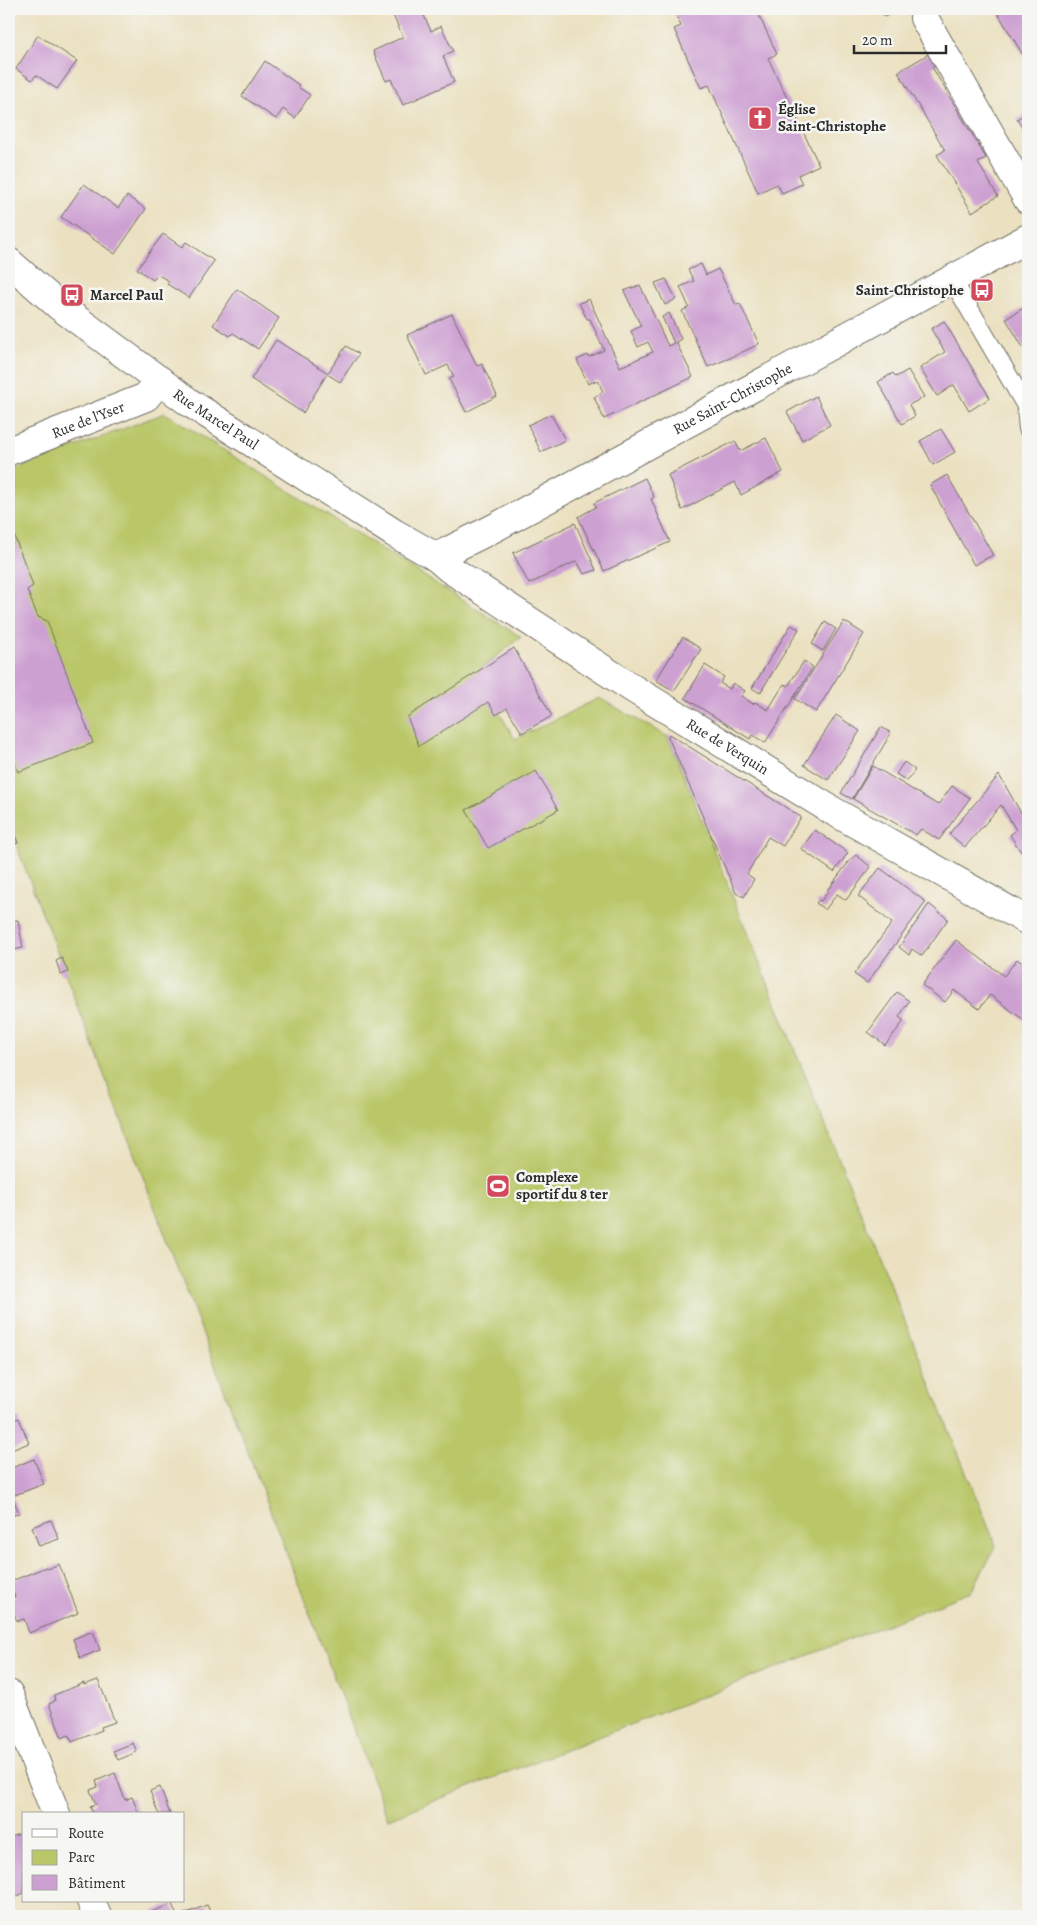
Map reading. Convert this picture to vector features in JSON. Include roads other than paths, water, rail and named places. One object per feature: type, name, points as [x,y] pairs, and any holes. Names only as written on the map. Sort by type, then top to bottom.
[{"type":"street","points":[[924,18],[1028,200]]},
{"type":"street","name":"Rue Saint-Christophe","points":[[436,557],[494,528],[1028,238]]},
{"type":"street","name":"Rue Marcel Paul","points":[[9,262],[59,306],[190,403],[394,533],[436,557]]},
{"type":"street","name":"Rue de l'Yser","points":[[9,451],[146,397],[160,380]]},
{"type":"street","name":"Rue de Verquin","points":[[436,557],[661,706],[832,811],[1028,922]]},
{"type":"street","points":[[9,1694],[17,1737],[55,1812]]},
{"type":"street","points":[[91,1902],[97,1916]]},
{"type":"lane","points":[[952,279],[1026,406],[1028,430]]},
{"type":"place","name":"Église Saint-Christophe","points":[[760,118]]},
{"type":"place","name":"Saint-Christophe","points":[[982,290]]},
{"type":"place","name":"Marcel Paul","points":[[72,295]]},
{"type":"place","name":"Complexe sportif du 8 ter","points":[[498,1186]]}]
